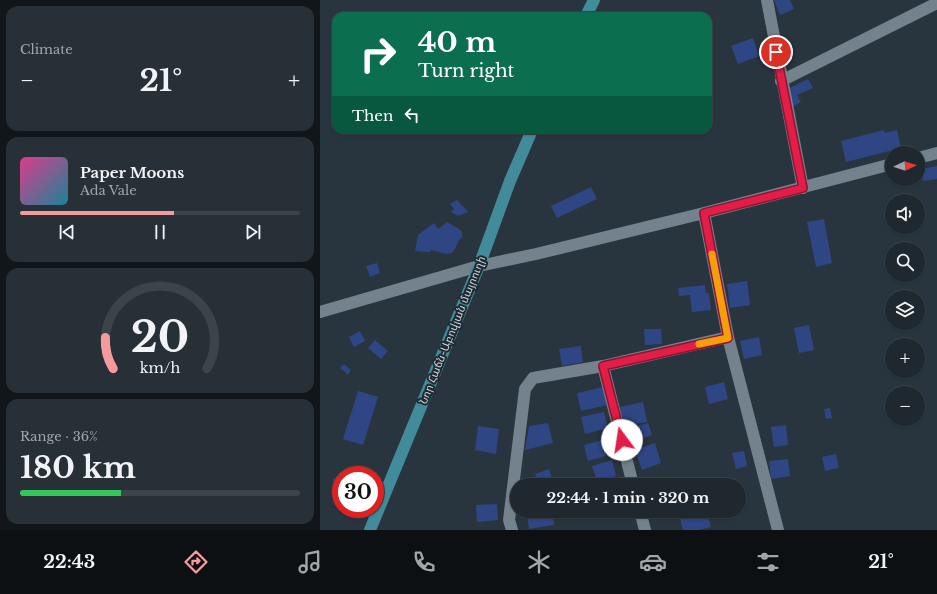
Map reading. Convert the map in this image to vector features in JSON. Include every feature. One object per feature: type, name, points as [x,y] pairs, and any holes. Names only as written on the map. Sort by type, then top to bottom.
[{"type":"main road","points":[[588,12],[594,0]]},
{"type":"main road","name":"Նոր Հաճն-Աբովյան մայրուղի","points":[[370,530],[479,266],[510,181],[530,134]]},
{"type":"street","points":[[766,0],[803,188]]},
{"type":"street","points":[[781,81],[937,4]]},
{"type":"street","points":[[925,156],[937,153]]},
{"type":"street","points":[[320,312],[479,266],[536,254],[704,213],[885,166]]},
{"type":"street","points":[[704,213],[728,338],[778,530]]},
{"type":"street","points":[[512,530],[509,520],[525,389],[533,378],[603,366],[728,338]]},
{"type":"street","points":[[603,366],[632,478]]},
{"type":"street","points":[[642,518],[645,530]]},
{"type":"building","points":[[774,0],[790,0],[794,9],[780,15]]},
{"type":"building","points":[[753,38],[759,56],[738,64],[731,46]]},
{"type":"building","points":[[808,79],[813,88],[797,95],[801,102],[792,107],[788,89]]},
{"type":"building","points":[[884,130],[885,133],[897,130],[901,146],[885,146],[885,152],[846,162],[841,141]]},
{"type":"building","points":[[937,166],[937,179],[925,181],[925,168]]},
{"type":"building","points":[[591,187],[597,199],[557,218],[551,206]]},
{"type":"building","points":[[457,200],[468,212],[458,216],[451,212],[454,209],[450,204]]},
{"type":"building","points":[[824,219],[832,263],[816,267],[807,222]]},
{"type":"building","points":[[447,222],[462,232],[462,237],[452,253],[447,254],[431,250],[430,252],[415,251],[418,235],[434,223],[438,229]]},
{"type":"building","points":[[377,263],[380,273],[370,277],[366,266]]},
{"type":"building","points":[[747,281],[750,305],[730,308],[727,284]]},
{"type":"building","points":[[705,285],[706,293],[709,293],[711,310],[692,312],[690,295],[679,296],[678,288]]},
{"type":"building","points":[[809,325],[814,350],[799,353],[794,328]]},
{"type":"building","points":[[644,329],[661,329],[662,344],[645,345]]},
{"type":"building","points":[[360,331],[365,341],[354,347],[349,337]]},
{"type":"building","points":[[759,337],[762,355],[744,359],[740,341]]},
{"type":"building","points":[[375,340],[388,351],[381,359],[368,348]]},
{"type":"building","points":[[581,346],[583,362],[562,366],[559,349]]},
{"type":"building","points":[[344,364],[351,370],[348,375],[340,368]]},
{"type":"building","points":[[724,382],[728,399],[709,404],[705,387]]},
{"type":"building","points":[[603,387],[607,405],[581,411],[577,393]]},
{"type":"building","points":[[358,391],[378,397],[363,445],[343,439]]},
{"type":"building","points":[[643,402],[647,422],[624,426],[620,407]]},
{"type":"building","points":[[830,408],[832,418],[826,419],[824,409]]},
{"type":"building","points":[[604,412],[608,428],[585,434],[581,417]]},
{"type":"building","points":[[548,423],[553,443],[525,450],[529,426]]},
{"type":"building","points":[[648,423],[652,435],[634,441],[630,428]]},
{"type":"building","points":[[786,425],[788,445],[774,447],[771,427]]},
{"type":"building","points":[[478,426],[499,429],[496,454],[475,450]]},
{"type":"building","points":[[602,440],[606,456],[588,461],[584,445]]},
{"type":"building","points":[[655,443],[661,463],[642,470],[635,450]]},
{"type":"building","points":[[744,451],[747,466],[736,469],[732,453]]},
{"type":"building","points":[[836,454],[839,468],[825,471],[822,457]]},
{"type":"building","points":[[788,459],[790,476],[771,479],[769,461]]},
{"type":"building","points":[[612,460],[616,476],[608,478],[596,478],[592,466]]},
{"type":"building","points":[[549,469],[552,478],[536,478],[535,474]]},
{"type":"building","points":[[497,504],[498,520],[477,522],[476,505]]},
{"type":"building","points":[[528,518],[553,518],[554,525],[529,529]]},
{"type":"building","points":[[680,518],[709,518],[711,527],[699,530],[683,530]]},
{"type":"slow traffic","points":[[699,344],[728,338],[712,254]]},
{"type":"route","points":[[622,440],[603,366],[728,338],[704,213],[803,188],[776,52]]}]
